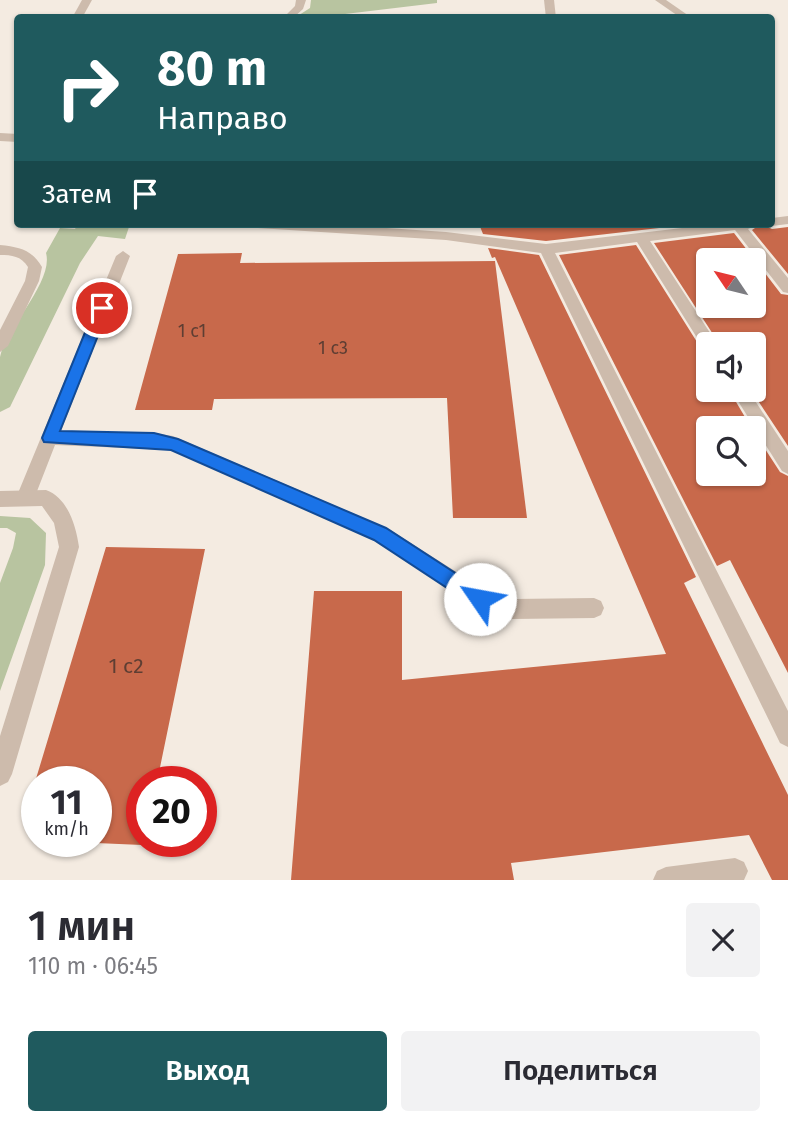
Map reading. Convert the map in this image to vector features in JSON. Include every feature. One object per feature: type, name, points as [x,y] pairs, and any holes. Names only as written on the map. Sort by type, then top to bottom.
[{"type":"street","points":[[292,14],[300,7],[301,0]]},
{"type":"street","points":[[660,0],[682,14]]},
{"type":"street","points":[[373,228],[459,231],[546,249],[722,228]]},
{"type":"street","points":[[748,228],[788,288]]},
{"type":"street","points":[[641,238],[702,332]]},
{"type":"street","points":[[546,249],[788,735]]},
{"type":"street","points":[[0,250],[16,251],[29,257],[34,267],[32,281],[0,346]]},
{"type":"street","points":[[25,498],[123,256]]},
{"type":"street","points":[[747,402],[788,466]]},
{"type":"street","points":[[50,438],[154,440],[173,443],[380,534],[480,599],[513,609],[594,608]]},
{"type":"street","points":[[0,499],[46,498],[62,513],[68,529],[69,547],[0,774]]},
{"type":"street","points":[[666,880],[735,871]]},
{"type":"green space","points":[[311,0],[437,0],[437,3],[345,14],[301,14],[310,8]]},
{"type":"green space","points":[[60,228],[129,228],[125,239],[98,236],[80,263],[10,407],[0,412],[0,357],[4,345],[37,291],[47,264],[46,253]]},
{"type":"green space","points":[[0,516],[30,518],[46,533],[45,565],[0,691],[0,583],[16,533],[0,528]]},
{"type":"building","points":[[788,227],[788,274],[752,230]]},
{"type":"building","points":[[481,228],[659,228],[546,241],[483,234]]},
{"type":"building","points":[[734,233],[746,248],[696,248],[696,308],[654,243]]},
{"type":"building","points":[[636,245],[696,340],[696,402],[736,402],[744,416],[696,416],[696,486],[766,486],[766,450],[780,472],[788,476],[788,673],[730,560],[717,566],[559,255]]},
{"type":"building","points":[[488,248],[539,255],[696,577],[684,583],[788,795],[788,880],[772,880],[749,835],[511,863],[514,880],[291,880],[314,591],[402,591],[402,680],[666,654],[495,257],[492,258]]},
{"type":"building","points":[[242,253],[240,263],[495,261],[527,518],[453,518],[447,398],[214,399],[212,410],[135,410],[178,254]]},
{"type":"building","points":[[766,275],[781,294],[788,295],[788,446],[759,402],[766,402],[766,332],[712,332],[703,318],[766,318]]},
{"type":"building","points":[[106,547],[205,549],[160,766],[126,766],[126,844],[112,844],[112,766],[40,766]]},
{"type":"route","points":[[102,308],[50,438],[154,440],[173,443],[380,534],[480,599]]}]
